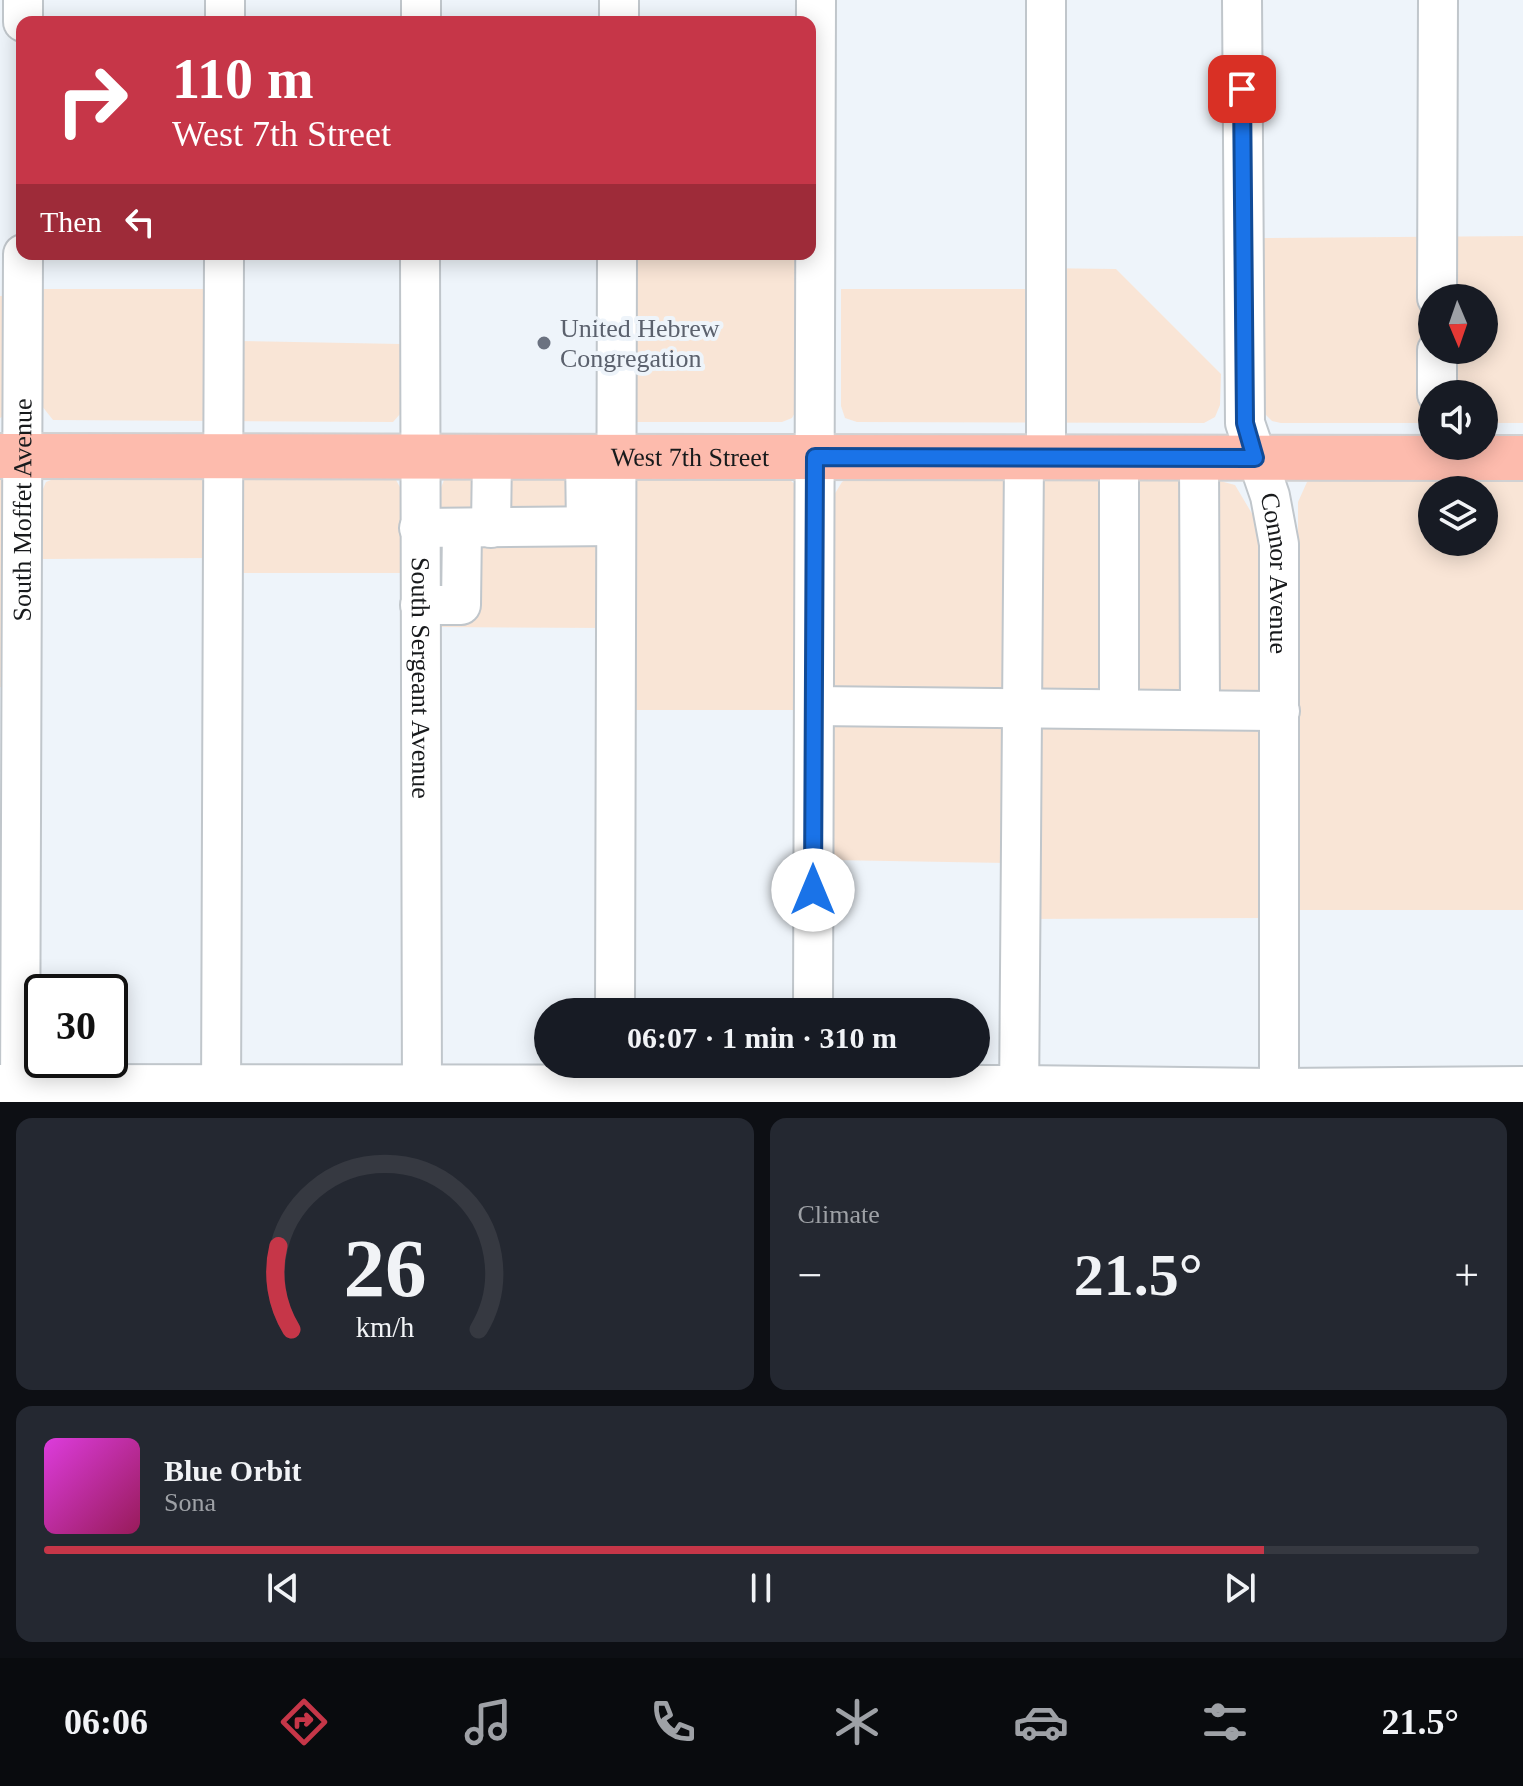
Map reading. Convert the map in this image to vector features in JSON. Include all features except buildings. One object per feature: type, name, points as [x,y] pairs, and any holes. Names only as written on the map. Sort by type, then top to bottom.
[{"type":"main road","name":"West 7th Street","points":[[12,456],[1199,459],[1418,453]]},
{"type":"main road","name":"West 7th Street","points":[[1498,456],[1523,458]]},
{"type":"street","points":[[1019,1093],[1022,709],[1035,458],[1046,0]]},
{"type":"street","name":"Connor Avenue","points":[[1242,0],[1245,417],[1255,458],[1270,496],[1279,544],[1279,1095]]},
{"type":"street","points":[[1437,284],[1438,0]]},
{"type":"street","name":"South Moffet Avenue","points":[[13,1090],[12,456],[23,260]]},
{"type":"street","points":[[221,1093],[224,260]]},
{"type":"street","name":"South Sergeant Avenue","points":[[420,260],[422,1093]]},
{"type":"street","points":[[615,998],[600,457],[616,260]]},
{"type":"street","points":[[813,998],[815,260]]},
{"type":"street","points":[[420,605],[461,605],[492,456]]},
{"type":"street","points":[[1119,458],[1119,708]]},
{"type":"street","points":[[1199,459],[1200,708]]},
{"type":"street","points":[[419,528],[600,526]]},
{"type":"street","points":[[814,706],[1280,711]]},
{"type":"street","points":[[13,1090],[422,1093],[616,1083],[813,1084],[1019,1093],[1279,1095],[1523,1086]]},
{"type":"shaded area","points":[[1523,236],[1523,423],[1498,423],[1498,380],[1418,380],[1418,423],[1281,423],[1272,421],[1263,412],[1260,238]]},
{"type":"shaded area","points":[[612,260],[796,260],[797,409],[792,418],[782,422],[608,422]]},
{"type":"shaded area","points":[[1037,268],[1116,269],[1221,374],[1220,405],[1215,417],[1204,423],[857,422],[845,418],[841,406],[841,289],[1036,289]]},
{"type":"shaded area","points":[[43,289],[236,289],[236,341],[401,344],[401,413],[393,422],[53,420],[42,406]]},
{"type":"shaded area","points":[[0,296],[11,296],[5,415],[0,418]]},
{"type":"shaded area","points":[[451,476],[784,477],[791,481],[796,485],[797,710],[608,710],[609,628],[439,627],[439,493],[444,480]]},
{"type":"shaded area","points":[[850,477],[1220,481],[1235,485],[1257,522],[1261,536],[1262,918],[1006,919],[1006,863],[832,860],[834,495],[842,482]]},
{"type":"shaded area","points":[[56,478],[395,478],[402,491],[402,573],[212,573],[212,558],[42,559],[43,489],[46,482]]},
{"type":"shaded area","points":[[1315,478],[1418,478],[1418,556],[1498,556],[1498,479],[1523,479],[1523,910],[1298,910],[1298,502],[1307,482]]},
{"type":"shaded area","points":[[0,479],[5,484],[6,687],[0,687]]},
{"type":"place","name":"United Hebrew Congregation","points":[[544,343]]},
{"type":"route","points":[[813,890],[815,457],[1255,458],[1245,423],[1242,89]]}]
